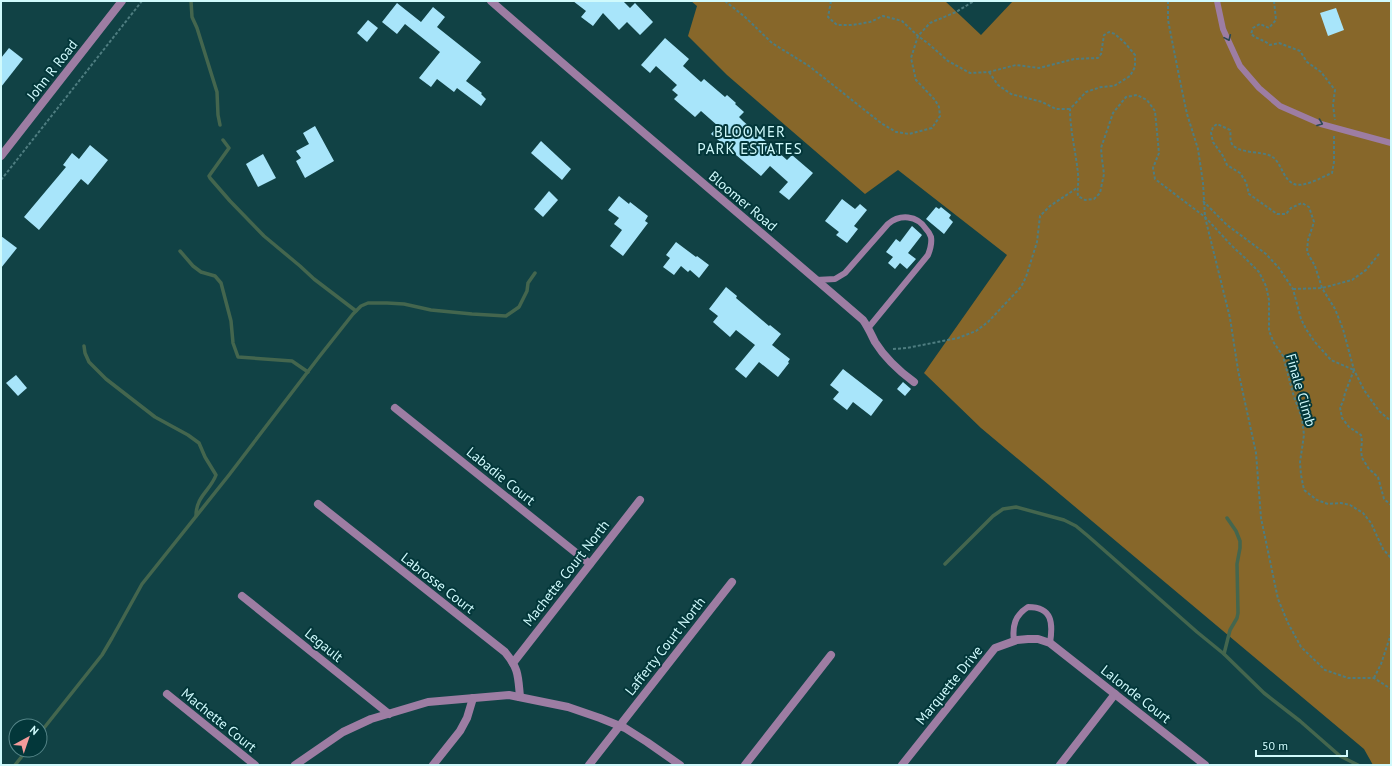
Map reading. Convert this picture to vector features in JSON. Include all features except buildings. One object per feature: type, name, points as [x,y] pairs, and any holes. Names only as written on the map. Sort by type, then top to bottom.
[{"type":"street","name":"John R Road","points":[[1,156],[122,1]]},
{"type":"street","name":"Bloomer Road","points":[[491,1],[679,164],[863,320],[869,327],[875,342],[884,355],[896,368],[914,382]]},
{"type":"street","name":"Labadie Court","points":[[395,408],[590,564]]},
{"type":"street","name":"Machette Court North","points":[[513,663],[640,500]]},
{"type":"street","name":"Labrosse Court","points":[[318,504],[505,652],[513,663],[518,676],[520,697]]},
{"type":"street","name":"Lafferty Court North","points":[[589,765],[732,582]]},
{"type":"street","name":"Legault","points":[[242,596],[389,714]]},
{"type":"street","name":"Marquette Drive","points":[[902,765],[995,648],[1014,640],[1038,639],[1050,643]]},
{"type":"street","name":"Lalonde Court","points":[[1050,643],[1205,765]]},
{"type":"street","points":[[745,765],[831,655]]},
{"type":"street","name":"Machette Court","points":[[167,694],[255,765]]},
{"type":"street","points":[[1060,765],[1115,694]]},
{"type":"street","points":[[295,765],[343,732],[371,719],[428,702],[509,695],[568,707],[619,726],[647,742],[680,765]]},
{"type":"street","points":[[433,765],[460,731],[467,718],[473,698]]},
{"type":"lane","points":[[1217,1],[1223,29],[1240,66],[1259,88],[1280,106],[1321,124],[1391,143]]},
{"type":"lane","points":[[816,280],[835,280],[845,273],[894,219],[911,217],[924,226],[931,236],[928,255],[869,327]]},
{"type":"lane","points":[[1014,640],[1012,629],[1016,617],[1028,606],[1035,606],[1040,607],[1048,613],[1051,623],[1050,643]]},
{"type":"path","points":[[1,180],[142,1]]},
{"type":"path","points":[[724,1],[745,17],[772,43],[809,66],[881,123],[896,132],[909,134],[932,128],[940,116],[939,107],[935,100],[916,80],[911,58],[918,36],[930,22],[956,12],[974,1]]},
{"type":"path","points":[[831,1],[828,17],[837,25],[852,25],[870,22],[883,16],[902,21],[948,61],[970,73],[989,72],[1016,65],[1039,68],[1074,59],[1098,58],[1101,54],[1104,35],[1109,32],[1115,34],[1135,55],[1135,67],[1130,76],[1114,86],[1101,86],[1086,92],[1070,109],[1070,124],[1078,176],[1077,188],[1050,206],[1040,216],[1037,242],[1026,277],[1021,287],[988,322],[976,331],[958,338],[907,348],[891,349]]},
{"type":"path","points":[[1168,1],[1168,20],[1179,76],[1187,114],[1198,149],[1203,183],[1205,218],[1230,318],[1238,370],[1256,453],[1261,518],[1278,599],[1288,623],[1301,647],[1325,670],[1348,678],[1374,678],[1391,689]]},
{"type":"path","points":[[1274,1],[1276,20],[1269,28],[1260,24],[1253,28],[1251,34],[1259,40],[1270,44],[1279,43],[1300,51],[1307,62],[1321,72],[1335,90],[1333,105],[1335,119],[1334,162],[1332,173],[1306,185],[1295,184],[1286,177],[1277,162],[1271,156],[1240,149],[1234,146],[1231,142],[1230,130],[1223,126],[1217,124],[1213,127],[1211,133],[1213,142],[1223,156],[1227,165],[1240,173],[1246,182],[1249,194],[1264,206],[1277,214],[1286,214],[1291,208],[1302,203],[1309,207],[1314,222],[1308,240],[1307,252],[1315,266],[1322,288],[1335,309],[1343,329],[1354,370],[1364,390],[1379,411],[1391,421]]},
{"type":"path","points":[[989,72],[998,85],[1012,94],[1042,102],[1056,109],[1070,109]]},
{"type":"path","name":"Finale Climb","points":[[1077,188],[1078,196],[1085,200],[1094,199],[1100,193],[1104,174],[1101,148],[1113,113],[1126,97],[1137,95],[1147,100],[1155,111],[1159,153],[1153,168],[1155,179],[1205,218],[1259,272],[1266,286],[1269,300],[1269,331],[1274,343],[1283,356],[1294,396],[1302,418],[1304,434],[1300,462],[1304,490],[1317,500],[1328,504],[1341,503],[1350,505],[1363,513],[1371,523],[1383,549],[1391,558]]},
{"type":"path","points":[[1203,201],[1227,225],[1266,254],[1279,268],[1293,289],[1301,319],[1314,341],[1331,360],[1354,370]]},
{"type":"path","points":[[1293,289],[1322,288],[1352,280],[1366,270],[1379,254]]},
{"type":"path","points":[[1354,370],[1344,393],[1343,402],[1340,407],[1342,418],[1349,427],[1361,435],[1362,458],[1369,469],[1378,477],[1380,491],[1384,499],[1391,505]]},
{"type":"path","points":[[1374,678],[1381,664],[1391,634]]},
{"type":"shaded area","points":[[691,1],[945,1],[981,35],[1013,1],[1391,1],[1391,765],[1373,765],[1364,749],[981,428],[924,373],[1007,255],[898,170],[865,194],[727,75],[688,36],[697,6]]},
{"type":"waterway","points":[[191,1],[192,17],[197,28],[217,92],[220,125]]},
{"type":"waterway","points":[[223,140],[229,148],[209,176],[210,178],[264,236],[314,279],[356,311]]},
{"type":"waterway","points":[[180,251],[193,266],[201,272],[215,276],[221,283],[231,321],[233,343],[238,357],[292,361],[308,372]]},
{"type":"waterway","points":[[48,723],[102,655],[142,584],[229,475],[319,357],[361,306],[368,303],[404,304],[431,310],[506,316],[519,307],[527,291],[528,283],[535,273]]},
{"type":"waterway","points":[[84,346],[89,362],[106,379],[155,417],[188,435],[199,443],[205,457],[216,475],[198,503],[196,516]]},
{"type":"waterway","points":[[945,564],[993,516],[1003,509],[1016,507],[1064,520],[1076,526],[1088,536],[1224,654],[1264,693],[1300,721],[1340,756],[1358,765]]},
{"type":"waterway","points":[[1224,654],[1230,630],[1237,618],[1238,613],[1237,564],[1240,548],[1240,541],[1236,531],[1227,518]]},
{"type":"waterway","points":[[15,765],[21,758]]},
{"type":"district","name":"BLOOMER PARK ESTATES","points":[[750,140]]}]
